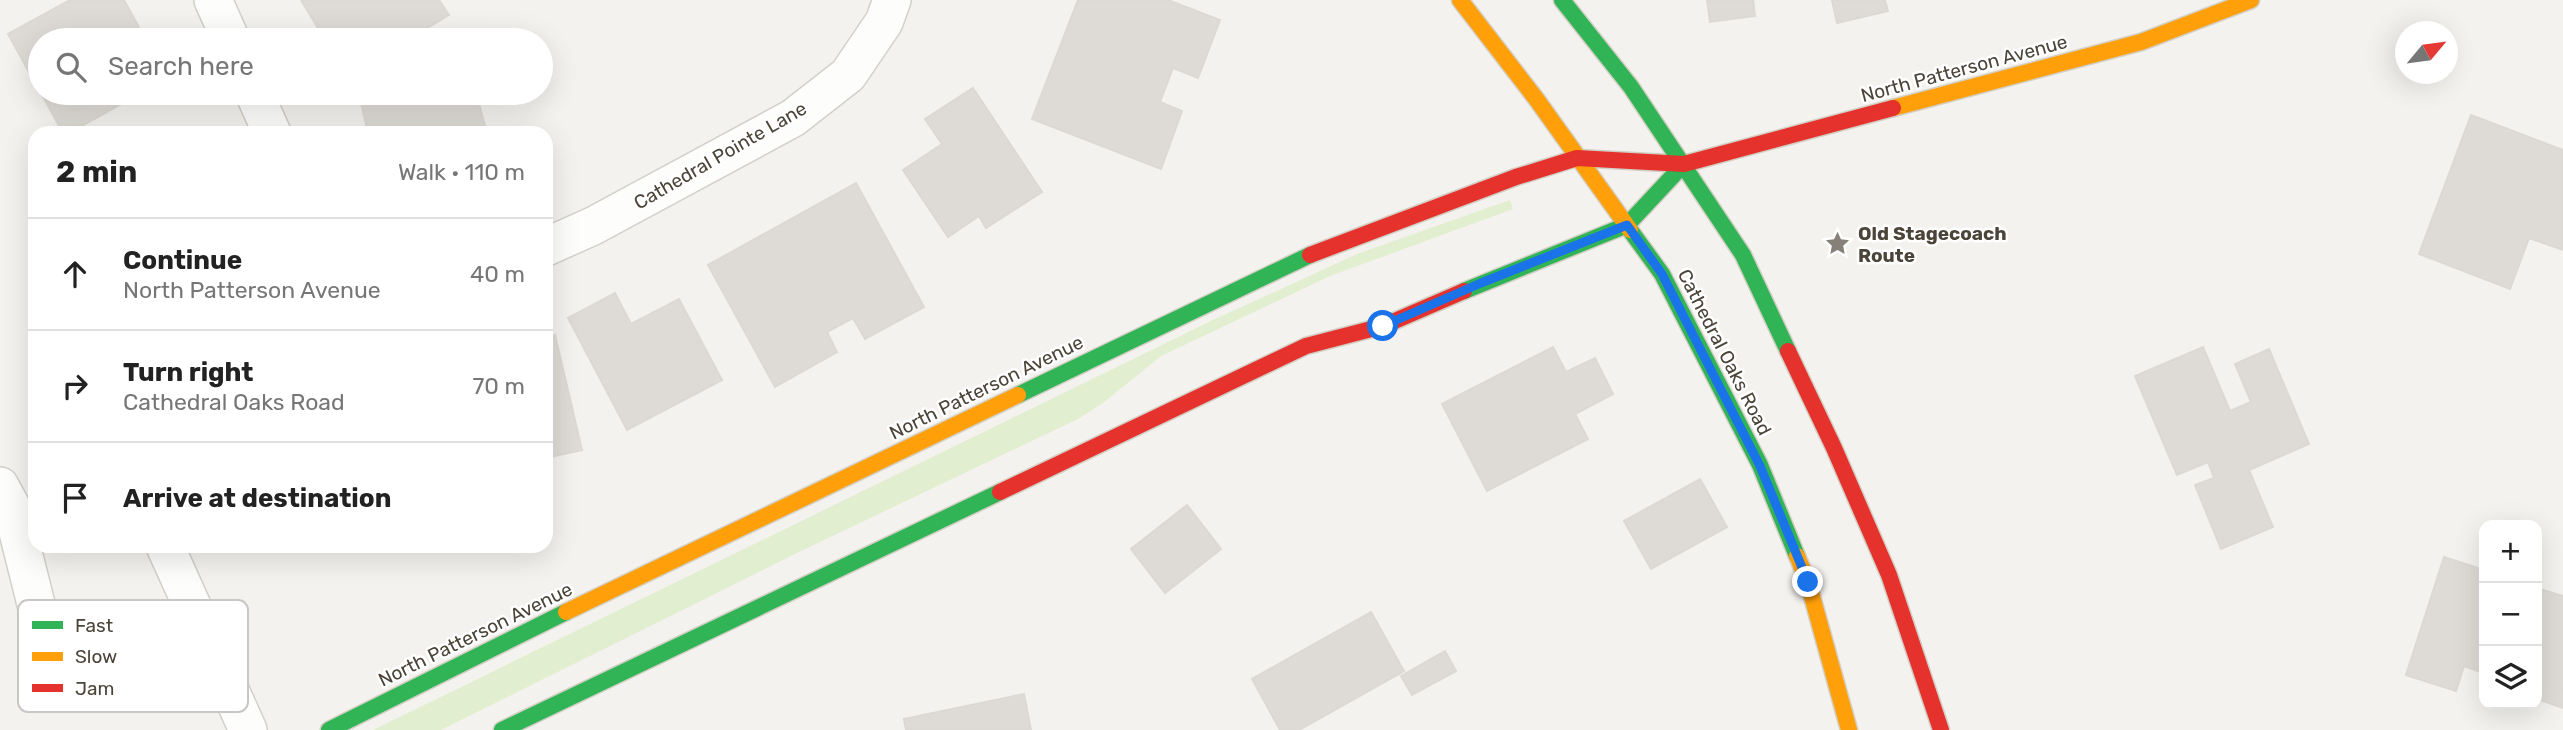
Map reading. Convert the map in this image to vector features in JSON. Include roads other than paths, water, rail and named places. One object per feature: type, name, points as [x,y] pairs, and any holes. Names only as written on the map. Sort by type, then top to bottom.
[{"type":"main road","name":"Cathedral Oaks Road","points":[[1460,0],[1537,100],[1662,274],[1760,466],[1808,582],[1849,730]]},
{"type":"main road","points":[[1562,0],[1631,87],[1743,255],[1835,448],[1889,575],[1941,730]]},
{"type":"main road","name":"North Patterson Avenue","points":[[328,730],[642,574],[1303,257],[1516,177],[1577,158],[1684,164],[2141,42],[2251,0]]},
{"type":"main road","points":[[502,730],[1306,346],[1383,326],[1481,283],[1627,225],[1684,164]]},
{"type":"street","points":[[213,0],[226,28]]},
{"type":"street","name":"Cathedral Pointe Lane","points":[[553,244],[593,226],[793,118],[848,75],[884,22],[892,0]]},
{"type":"street","points":[[259,105],[269,126]]},
{"type":"street","points":[[0,486],[12,508],[35,600]]},
{"type":"street","points":[[168,553],[189,600]]},
{"type":"street","points":[[240,712],[248,730]]},
{"type":"place","name":"Old Stagecoach Route","points":[[1838,244]]}]
